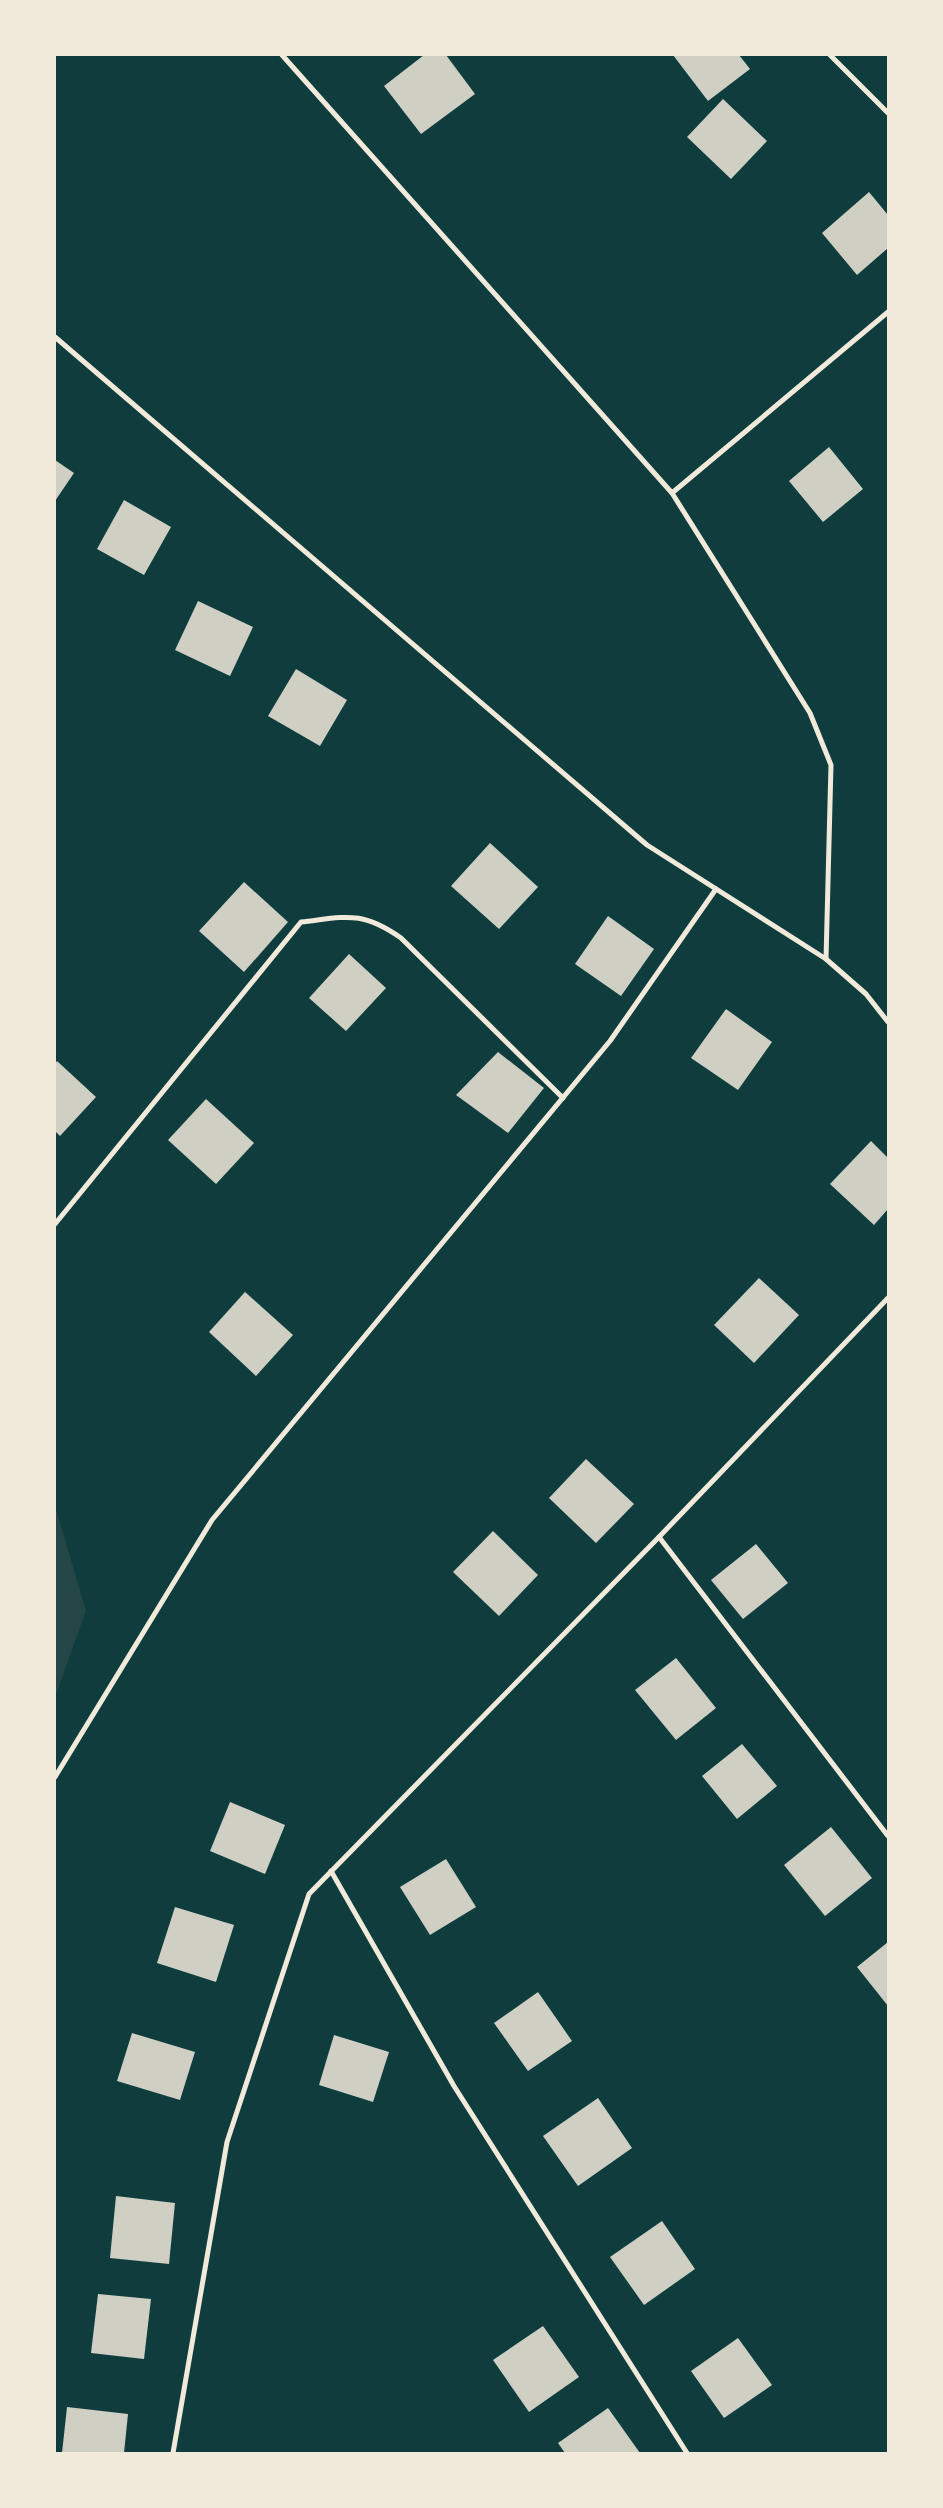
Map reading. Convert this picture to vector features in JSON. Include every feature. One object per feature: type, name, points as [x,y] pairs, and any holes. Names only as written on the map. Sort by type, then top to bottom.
[{"type":"street","points":[[282,55],[672,493],[810,713],[831,765],[826,960]]},
{"type":"street","points":[[830,55],[888,112]]},
{"type":"street","points":[[672,493],[888,312]]},
{"type":"street","points":[[55,337],[647,845],[826,960],[866,994],[888,1022]]},
{"type":"street","points":[[55,1778],[212,1520],[610,1040],[716,889]]},
{"type":"street","points":[[55,1224],[301,922],[352,916],[380,923],[401,938],[562,1098]]},
{"type":"street","points":[[173,2453],[227,2142],[309,1894],[659,1537],[888,1298]]},
{"type":"street","points":[[659,1537],[888,1836]]},
{"type":"street","points":[[330,1871],[454,2086],[687,2453]]},
{"type":"shaded area","points":[[55,1506],[86,1611],[55,1697]]},
{"type":"building","points":[[424,55],[446,55],[475,94],[421,134],[384,86]]},
{"type":"building","points":[[673,55],[739,55],[750,69],[708,101]]},
{"type":"building","points":[[723,99],[767,141],[731,179],[687,137]]},
{"type":"building","points":[[869,192],[888,215],[888,248],[857,275],[822,233]]},
{"type":"building","points":[[829,447],[863,489],[823,522],[789,481]]},
{"type":"building","points":[[55,460],[74,473],[55,501]]},
{"type":"building","points":[[124,500],[171,527],[144,575],[97,549]]},
{"type":"building","points":[[198,601],[253,627],[230,676],[175,650]]},
{"type":"building","points":[[296,669],[347,700],[320,746],[268,716]]},
{"type":"building","points":[[490,843],[538,887],[499,929],[451,886]]},
{"type":"building","points":[[244,882],[288,922],[244,972],[199,931]]},
{"type":"building","points":[[608,916],[654,949],[621,996],[575,964]]},
{"type":"building","points":[[349,954],[386,988],[346,1031],[309,998]]},
{"type":"building","points":[[726,1009],[772,1042],[738,1090],[691,1058]]},
{"type":"building","points":[[498,1052],[544,1088],[508,1133],[456,1095]]},
{"type":"building","points":[[57,1061],[96,1097],[60,1136],[55,1131],[55,1064]]},
{"type":"building","points":[[206,1099],[254,1143],[216,1184],[168,1140]]},
{"type":"building","points":[[871,1141],[888,1158],[888,1209],[874,1225],[830,1184]]},
{"type":"building","points":[[759,1278],[799,1315],[754,1363],[714,1325]]},
{"type":"building","points":[[245,1292],[293,1335],[256,1376],[209,1332]]},
{"type":"building","points":[[586,1459],[634,1504],[596,1543],[549,1498]]},
{"type":"building","points":[[493,1531],[538,1575],[499,1616],[453,1572]]},
{"type":"building","points":[[756,1544],[788,1583],[743,1619],[711,1580]]},
{"type":"building","points":[[676,1658],[716,1708],[676,1740],[635,1690]]},
{"type":"building","points":[[742,1744],[777,1786],[737,1819],[702,1776]]},
{"type":"building","points":[[230,1802],[285,1825],[265,1874],[210,1851]]},
{"type":"building","points":[[831,1827],[872,1878],[825,1916],[784,1865]]},
{"type":"building","points":[[446,1859],[476,1907],[430,1935],[400,1887]]},
{"type":"building","points":[[175,1907],[234,1925],[216,1982],[157,1963]]},
{"type":"building","points":[[888,1942],[888,2006],[857,1967]]},
{"type":"building","points":[[538,1992],[572,2041],[528,2071],[494,2023]]},
{"type":"building","points":[[132,2033],[195,2052],[180,2100],[117,2081]]},
{"type":"building","points":[[334,2035],[389,2052],[373,2102],[319,2085]]},
{"type":"building","points":[[598,2098],[632,2148],[578,2186],[543,2136]]},
{"type":"building","points":[[116,2196],[175,2203],[169,2264],[110,2258]]},
{"type":"building","points":[[662,2221],[695,2269],[644,2305],[610,2257]]},
{"type":"building","points":[[98,2294],[151,2299],[144,2359],[91,2353]]},
{"type":"building","points":[[543,2326],[579,2377],[529,2412],[493,2360]]},
{"type":"building","points":[[738,2338],[772,2385],[724,2418],[691,2371]]},
{"type":"building","points":[[67,2407],[128,2414],[124,2453],[62,2453]]},
{"type":"building","points":[[608,2408],[640,2453],[565,2453],[558,2443]]}]
